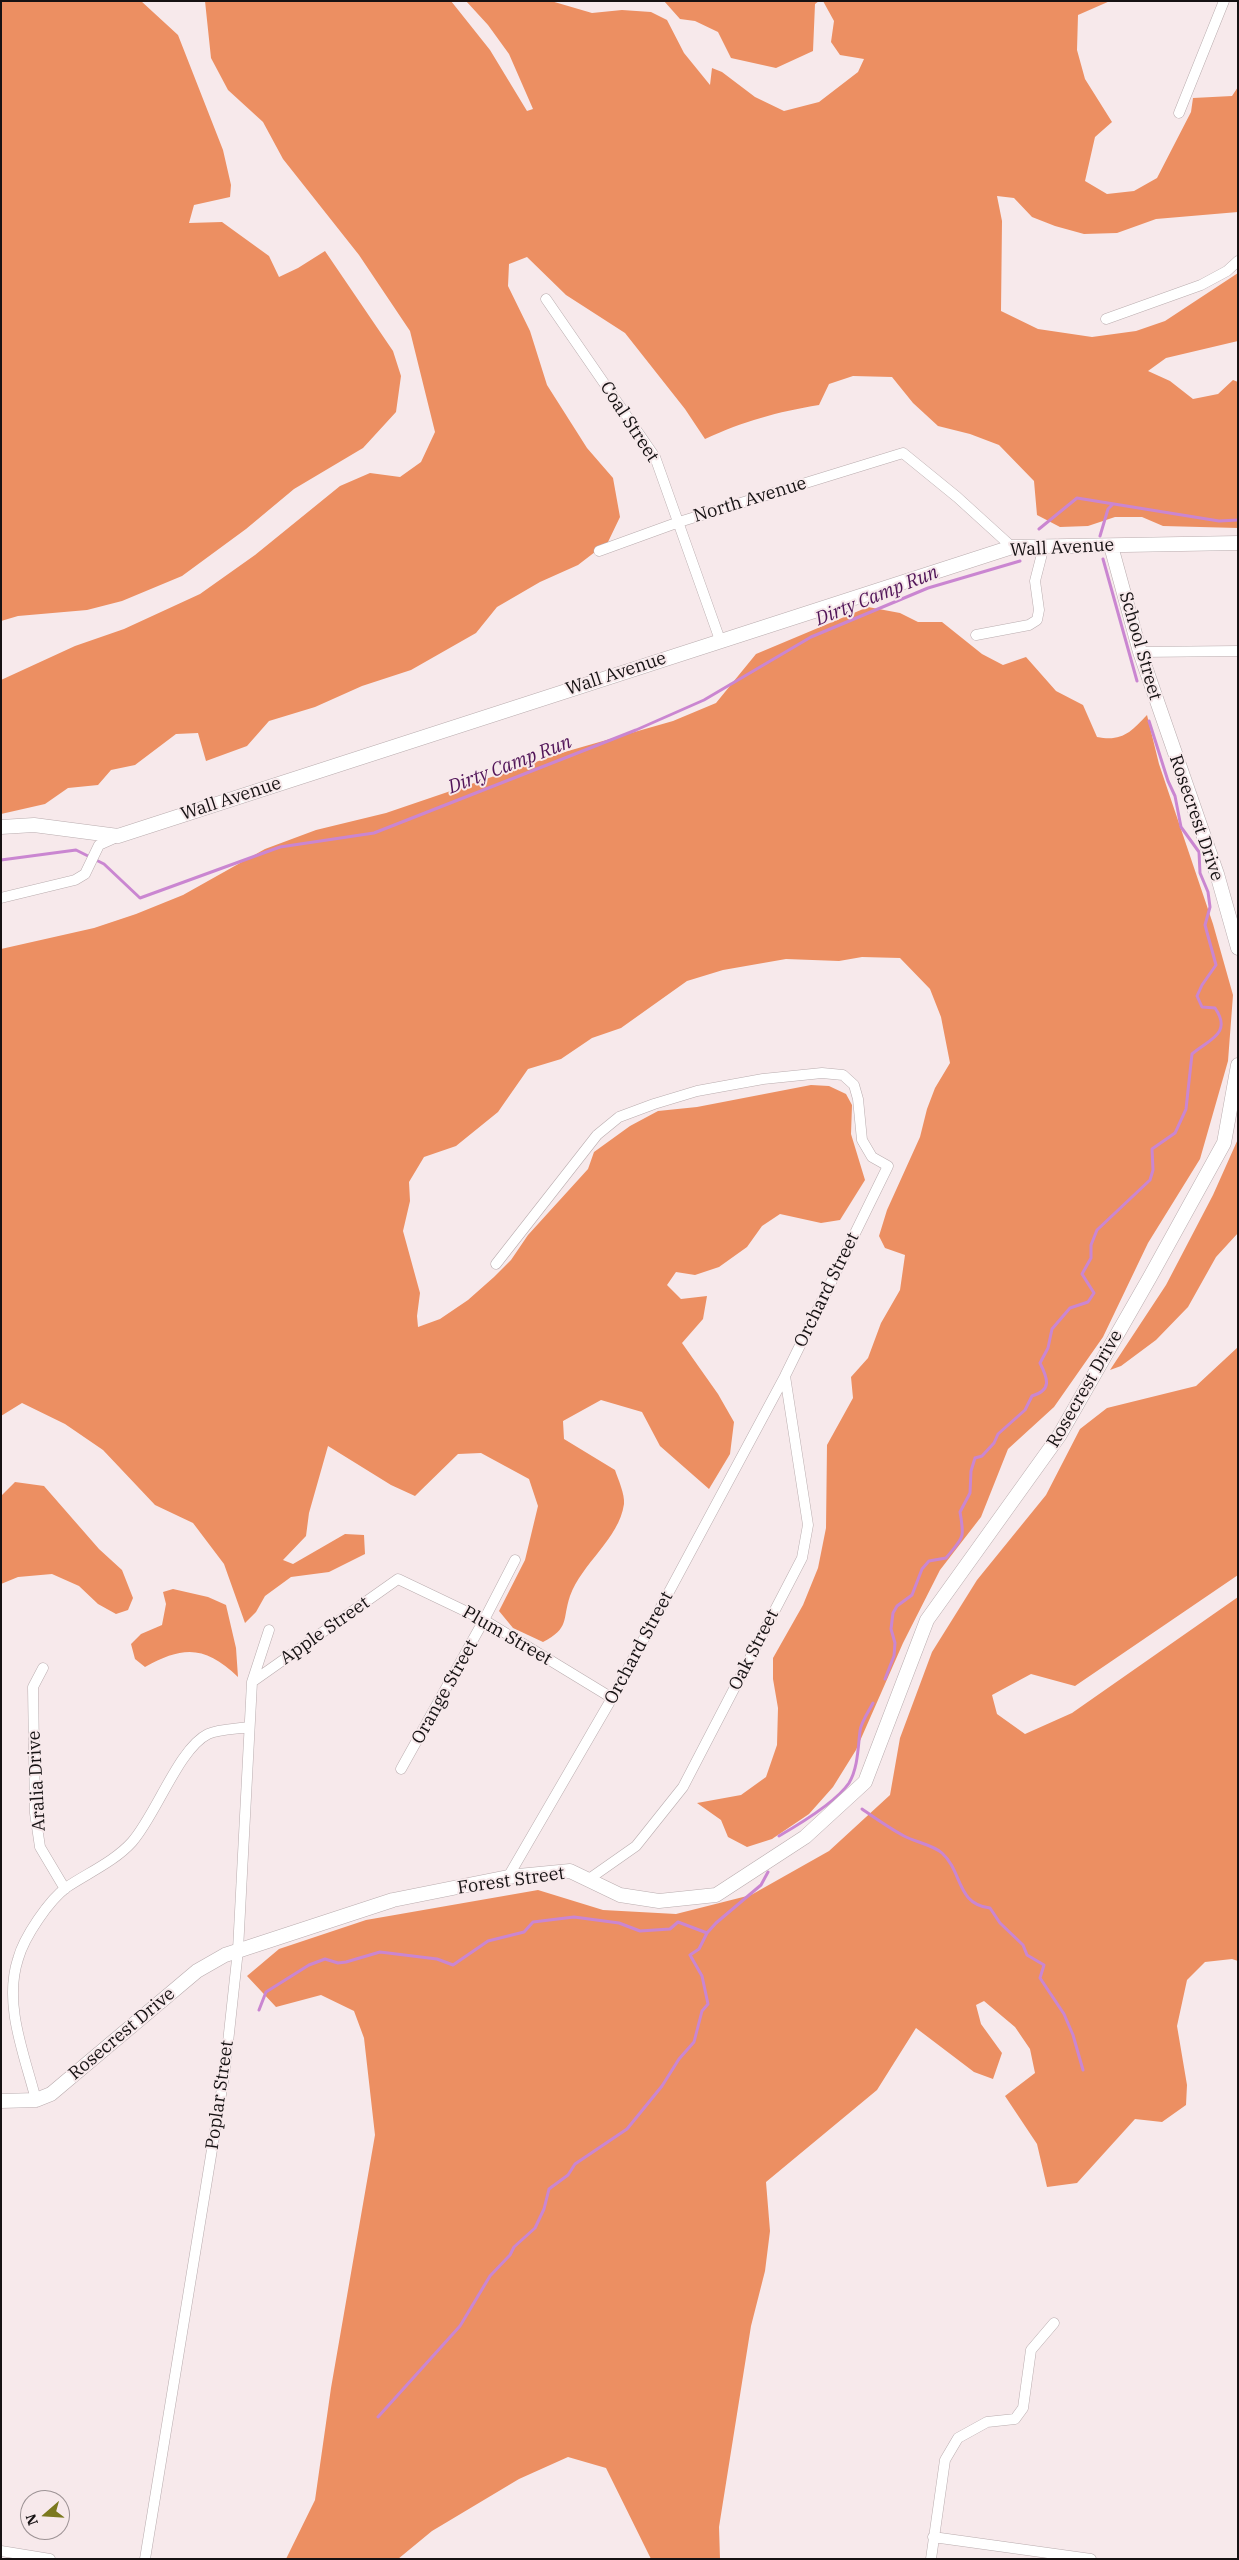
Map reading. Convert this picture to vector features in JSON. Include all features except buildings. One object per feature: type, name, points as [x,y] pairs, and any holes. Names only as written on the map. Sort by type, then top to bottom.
[{"type":"street","points":[[1179,113],[1224,1]]},
{"type":"street","points":[[1106,319],[1201,285],[1227,271],[1238,261]]},
{"type":"street","name":"Coal Street","points":[[546,299],[655,458],[680,522],[720,640]]},
{"type":"street","name":"North Avenue","points":[[599,551],[680,522],[902,453],[957,496],[1012,547]]},
{"type":"street","name":"Wall Avenue","points":[[1,827],[34,825],[118,836],[1012,547],[1238,543]]},
{"type":"street","points":[[976,635],[1029,625],[1037,620],[1039,610],[1035,581],[1044,546]]},
{"type":"street","name":"School Street","points":[[1111,546],[1140,652],[1171,746]]},
{"type":"street","points":[[1140,652],[1238,651]]},
{"type":"street","name":"Rosecrest Drive","points":[[1171,746],[1217,874],[1238,948]]},
{"type":"street","points":[[1,898],[75,880],[85,874],[99,845],[118,836]]},
{"type":"street","name":"Rosecrest Drive","points":[[896,1695],[927,1620],[1059,1436],[1224,1144],[1238,1066]]},
{"type":"street","name":"Orchard Street","points":[[496,1264],[597,1135],[619,1117],[697,1091],[744,1082],[822,1073],[843,1075],[854,1085],[858,1099],[862,1140],[872,1157],[888,1166],[785,1376],[612,1698],[508,1877]]},
{"type":"street","name":"Oak Street","points":[[589,1879],[636,1846],[683,1787],[802,1558],[808,1525],[785,1376]]},
{"type":"street","name":"Orange Street","points":[[401,1769],[484,1620],[515,1560]]},
{"type":"street","name":"Plum Street","points":[[398,1579],[484,1620],[612,1698]]},
{"type":"street","name":"Apple Street","points":[[252,1682],[398,1579]]},
{"type":"street","name":"Poplar Street","points":[[145,2559],[225,2070],[238,1950],[252,1682],[269,1630]]},
{"type":"street","name":"Aralia Drive","points":[[43,1668],[33,1687],[35,1812],[40,1847],[65,1889]]},
{"type":"street","name":"Forest Street","points":[[238,1950],[393,1900],[508,1877],[570,1871],[620,1895],[659,1901],[716,1895],[805,1837],[865,1782],[896,1695]]},
{"type":"street","points":[[36,2100],[17,2028],[13,1991],[18,1958],[35,1924],[65,1889],[106,1863],[132,1843],[149,1819],[187,1752],[208,1734],[250,1727]]},
{"type":"street","name":"Rosecrest Drive","points":[[1,2101],[36,2100],[51,2094],[197,1971],[224,1955],[238,1950]]},
{"type":"street","points":[[931,2559],[945,2460],[958,2438],[987,2422],[1015,2419],[1023,2408],[1031,2350],[1054,2323]]},
{"type":"street","points":[[933,2537],[1091,2559]]},
{"type":"street","points":[[1,2551],[50,2559]]},
{"type":"shaded area","points":[[1,1],[141,1],[178,35],[223,150],[231,185],[230,197],[194,205],[189,223],[222,222],[269,256],[279,277],[298,268],[325,251],[393,351],[401,376],[396,412],[363,448],[294,489],[246,529],[182,576],[122,601],[87,610],[18,616],[1,621]]},
{"type":"shaded area","points":[[205,1],[451,1],[490,50],[527,111],[533,109],[509,54],[488,25],[466,1],[551,1],[592,13],[622,10],[651,12],[667,20],[684,53],[710,85],[712,68],[722,72],[755,97],[784,111],[819,102],[858,72],[864,59],[840,55],[831,42],[834,21],[823,1],[1110,1],[1078,15],[1077,50],[1085,79],[1112,122],[1095,137],[1085,181],[1107,194],[1134,191],[1157,178],[1191,112],[1193,98],[1232,96],[1238,87],[1238,212],[1156,219],[1117,233],[1084,234],[1032,217],[1014,198],[997,196],[1002,221],[1001,311],[1038,329],[1092,337],[1136,331],[1165,321],[1238,273],[1238,341],[1166,358],[1148,371],[1170,381],[1193,399],[1218,394],[1233,380],[1238,382],[1238,528],[1163,526],[1142,517],[1115,517],[1088,526],[1060,527],[1037,515],[1034,481],[999,445],[970,434],[938,426],[913,403],[892,377],[853,376],[829,384],[819,405],[761,418],[705,439],[685,409],[625,333],[566,295],[527,257],[509,264],[508,286],[530,331],[547,385],[587,448],[613,478],[620,517],[608,542],[578,565],[540,582],[497,607],[476,633],[411,670],[362,686],[315,707],[269,721],[247,746],[206,761],[198,733],[176,734],[135,765],[111,770],[98,785],[68,788],[45,804],[1,814],[1,680],[75,646],[124,629],[200,594],[255,555],[340,486],[370,473],[400,477],[421,462],[435,432],[410,331],[359,255],[283,159],[263,122],[228,90],[211,58]]},
{"type":"shaded area","points":[[664,1],[819,1],[815,4],[813,51],[776,68],[731,58],[718,32],[695,21],[680,19]]},
{"type":"shaded area","points":[[868,607],[900,613],[918,622],[942,622],[982,654],[1003,665],[1026,657],[1056,691],[1083,705],[1097,737],[1120,737],[1131,731],[1147,715],[1159,764],[1213,924],[1233,995],[1228,1061],[1200,1159],[1148,1243],[1103,1337],[1054,1407],[1008,1449],[981,1517],[940,1570],[903,1643],[856,1750],[833,1787],[809,1814],[772,1839],[747,1847],[728,1837],[721,1820],[697,1803],[741,1795],[766,1777],[777,1745],[778,1708],[773,1679],[773,1658],[803,1605],[818,1568],[826,1528],[827,1445],[853,1398],[851,1377],[868,1358],[881,1323],[900,1290],[905,1255],[885,1248],[879,1236],[887,1210],[920,1137],[927,1109],[935,1088],[950,1063],[941,1017],[930,989],[900,958],[862,957],[839,961],[786,959],[723,970],[687,981],[621,1028],[592,1038],[561,1059],[528,1069],[498,1112],[456,1146],[424,1157],[409,1182],[410,1201],[403,1231],[420,1293],[417,1316],[418,1327],[440,1319],[468,1300],[494,1277],[511,1260],[528,1235],[588,1169],[594,1152],[630,1126],[658,1111],[697,1107],[811,1085],[829,1086],[846,1094],[852,1105],[851,1134],[865,1180],[840,1220],[821,1223],[780,1214],[762,1226],[747,1247],[719,1267],[695,1275],[676,1272],[667,1285],[681,1299],[707,1296],[703,1319],[682,1343],[718,1394],[734,1422],[730,1454],[709,1489],[660,1446],[642,1412],[601,1400],[563,1421],[564,1439],[615,1470],[624,1504],[621,1517],[615,1529],[576,1584],[570,1596],[564,1623],[552,1637],[543,1642],[513,1628],[499,1611],[525,1560],[538,1506],[529,1479],[481,1453],[458,1454],[415,1496],[391,1485],[328,1446],[309,1513],[306,1536],[283,1560],[293,1564],[345,1534],[364,1535],[365,1554],[329,1572],[291,1577],[265,1596],[256,1612],[245,1623],[224,1564],[193,1523],[155,1505],[103,1450],[65,1424],[22,1403],[1,1416],[1,949],[94,928],[136,914],[183,895],[265,849],[316,830],[386,813],[568,751],[673,721],[716,703],[756,654]]},
{"type":"shaded area","points":[[1238,1139],[1238,1233],[1216,1257],[1188,1307],[1156,1340],[1121,1366],[1110,1370],[1166,1285],[1213,1195]]},
{"type":"shaded area","points":[[1238,1347],[1238,1575],[1075,1686],[1031,1674],[992,1695],[997,1714],[1025,1734],[1072,1713],[1238,1597],[1238,1961],[1232,1959],[1205,1962],[1187,1980],[1177,2026],[1187,2085],[1186,2105],[1162,2122],[1135,2119],[1077,2183],[1047,2187],[1037,2144],[1005,2096],[1035,2073],[1030,2049],[1015,2027],[984,2001],[976,2005],[981,2024],[1002,2053],[993,2079],[974,2072],[916,2028],[877,2090],[766,2182],[770,2231],[765,2271],[751,2326],[719,2527],[720,2559],[651,2559],[606,2468],[568,2457],[519,2479],[432,2531],[398,2559],[286,2559],[315,2500],[331,2388],[375,2135],[364,2038],[354,2011],[321,1995],[276,2007],[247,1976],[279,1949],[366,1920],[538,1890],[603,1910],[676,1914],[751,1895],[829,1851],[890,1795],[900,1738],[932,1652],[977,1580],[1046,1495],[1080,1429],[1107,1408],[1196,1386]]},
{"type":"shaded area","points":[[15,1482],[44,1486],[99,1549],[122,1570],[133,1598],[128,1610],[116,1614],[98,1604],[79,1586],[52,1574],[18,1577],[1,1584],[1,1496]]},
{"type":"shaded area","points":[[173,1589],[208,1597],[226,1605],[236,1648],[238,1677],[215,1659],[205,1654],[194,1652],[171,1655],[145,1667],[135,1659],[131,1644],[141,1634],[162,1625],[166,1604],[163,1592]]},
{"type":"waterway","name":"Dirty Camp Run","points":[[1039,529],[1077,498],[1219,521],[1238,520]]},
{"type":"waterway","points":[[1100,536],[1108,509],[1113,504]]},
{"type":"waterway","points":[[1103,559],[1137,681]]},
{"type":"waterway","name":"Dirty Camp Run","points":[[1,860],[76,850],[104,864],[140,898],[280,847],[374,833],[636,730],[704,700],[811,637],[928,588],[1020,561]]},
{"type":"waterway","points":[[885,1679],[894,1656],[895,1643],[891,1629],[893,1613],[897,1606],[912,1595],[922,1569],[929,1561],[946,1558],[959,1542],[962,1533],[960,1512],[970,1493],[971,1471],[975,1458],[982,1456],[994,1443],[998,1434],[1025,1410],[1032,1396],[1043,1391],[1046,1379],[1040,1363],[1048,1348],[1052,1329],[1070,1308],[1088,1302],[1094,1293],[1082,1274],[1091,1258],[1091,1245],[1097,1230],[1150,1180],[1153,1170],[1152,1149],[1175,1133],[1186,1109],[1192,1054],[1216,1036],[1220,1030],[1220,1017],[1215,1008],[1202,1007],[1197,996],[1216,965],[1205,925],[1210,907],[1208,892],[1200,873],[1199,852],[1181,827],[1175,796],[1168,781],[1149,721]]},
{"type":"waterway","points":[[779,1836],[827,1805],[849,1783],[856,1764],[863,1720],[873,1703]]},
{"type":"waterway","points":[[862,1809],[904,1836],[942,1853],[954,1869],[965,1894],[979,1905],[990,1908],[1000,1923],[1023,1945],[1027,1955],[1044,1965],[1040,1978],[1064,2014],[1073,2035],[1083,2070]]},
{"type":"waterway","points":[[378,2417],[460,2326],[490,2276],[510,2255],[514,2247],[535,2228],[544,2209],[549,2189],[568,2175],[575,2164],[627,2129],[662,2086],[679,2059],[694,2042],[702,2011],[708,2004],[702,1976],[690,1955],[699,1949],[707,1933],[716,1923],[761,1885],[768,1872]]},
{"type":"waterway","points":[[259,2010],[266,1992],[309,1965],[325,1959],[338,1963],[346,1962],[380,1952],[437,1959],[453,1965],[488,1941],[524,1932],[533,1922],[574,1917],[619,1923],[640,1931],[670,1929],[678,1922],[707,1933]]}]
